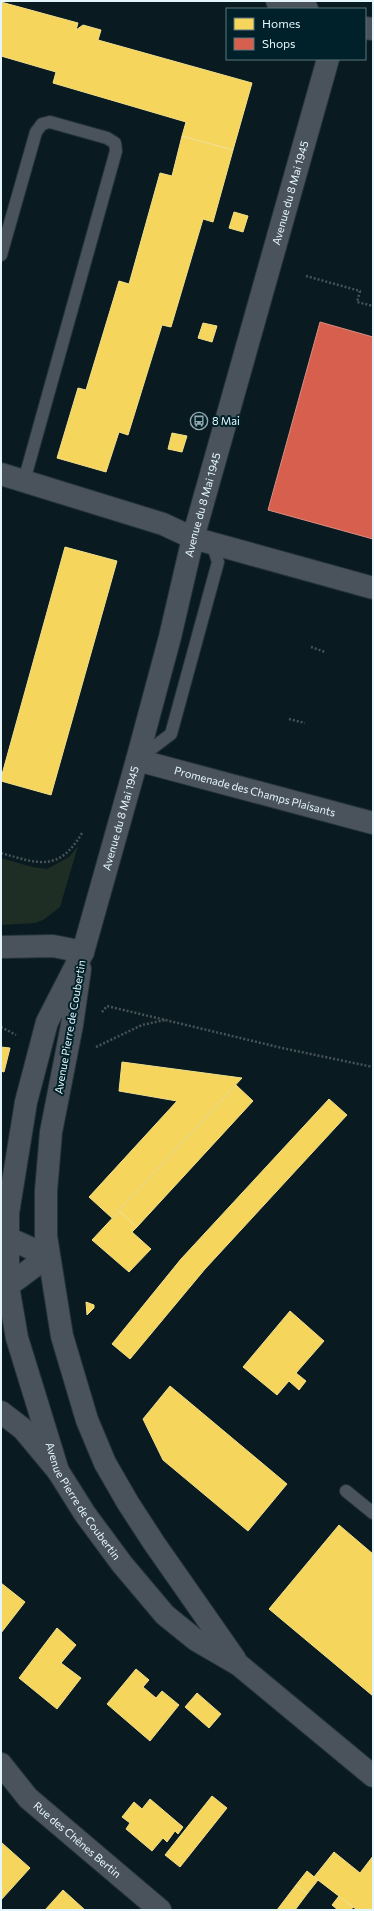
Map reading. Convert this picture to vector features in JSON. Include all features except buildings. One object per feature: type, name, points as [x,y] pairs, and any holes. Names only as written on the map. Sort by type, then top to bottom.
[{"type":"street","points":[[277,1],[303,8]]},
{"type":"street","name":"Avenue du 8 Mai 1945","points":[[83,952],[170,637],[202,541],[328,60]]},
{"type":"street","points":[[1,474],[163,524],[202,541],[373,588]]},
{"type":"street","name":"Promenade des Champs Plaisants","points":[[137,760],[373,823]]},
{"type":"street","points":[[1,947],[53,946],[83,952]]},
{"type":"street","name":"Avenue Pierre de Coubertin","points":[[83,952],[47,1022],[26,1102],[4,1237],[4,1286],[17,1338],[58,1471],[85,1514],[122,1564],[165,1615],[196,1640],[239,1665],[373,1776]]},
{"type":"street","name":"Avenue Pierre de Coubertin","points":[[83,952],[72,1025],[51,1132],[46,1191],[46,1236],[48,1256],[62,1336],[87,1420],[105,1463],[154,1544],[239,1665]]},
{"type":"street","points":[[1,1184],[26,1102]]},
{"type":"street","points":[[4,1237],[48,1256]]},
{"type":"street","points":[[4,1286],[48,1256]]},
{"type":"street","points":[[1,1412],[23,1429],[58,1471]]},
{"type":"street","name":"Rue des Chênes Bertin","points":[[1,1764],[28,1798],[160,1910]]},
{"type":"lane","points":[[1,255],[36,132],[42,124],[50,122],[107,138],[114,143],[116,151],[24,481]]},
{"type":"lane","points":[[137,760],[171,734],[189,690],[208,619],[218,562],[202,541]]},
{"type":"lane","points":[[346,1491],[373,1513]]},
{"type":"path","points":[[306,276],[360,291],[357,302],[373,306]]},
{"type":"path","points":[[311,648],[325,652]]},
{"type":"path","points":[[289,719],[305,723]]},
{"type":"path","points":[[1,853],[33,862],[47,863],[62,856],[74,846],[82,833]]},
{"type":"path","points":[[100,1014],[107,1006],[373,1068]]},
{"type":"path","points":[[93,1049],[142,1025],[168,1020]]},
{"type":"path","points":[[1,1027],[22,1038]]},
{"type":"green space","points":[[78,846],[60,907],[43,920],[35,923],[1,925],[1,858],[32,867],[47,869],[69,857]]},
{"type":"place","name":"8 Mai","points":[[199,421]]}]
